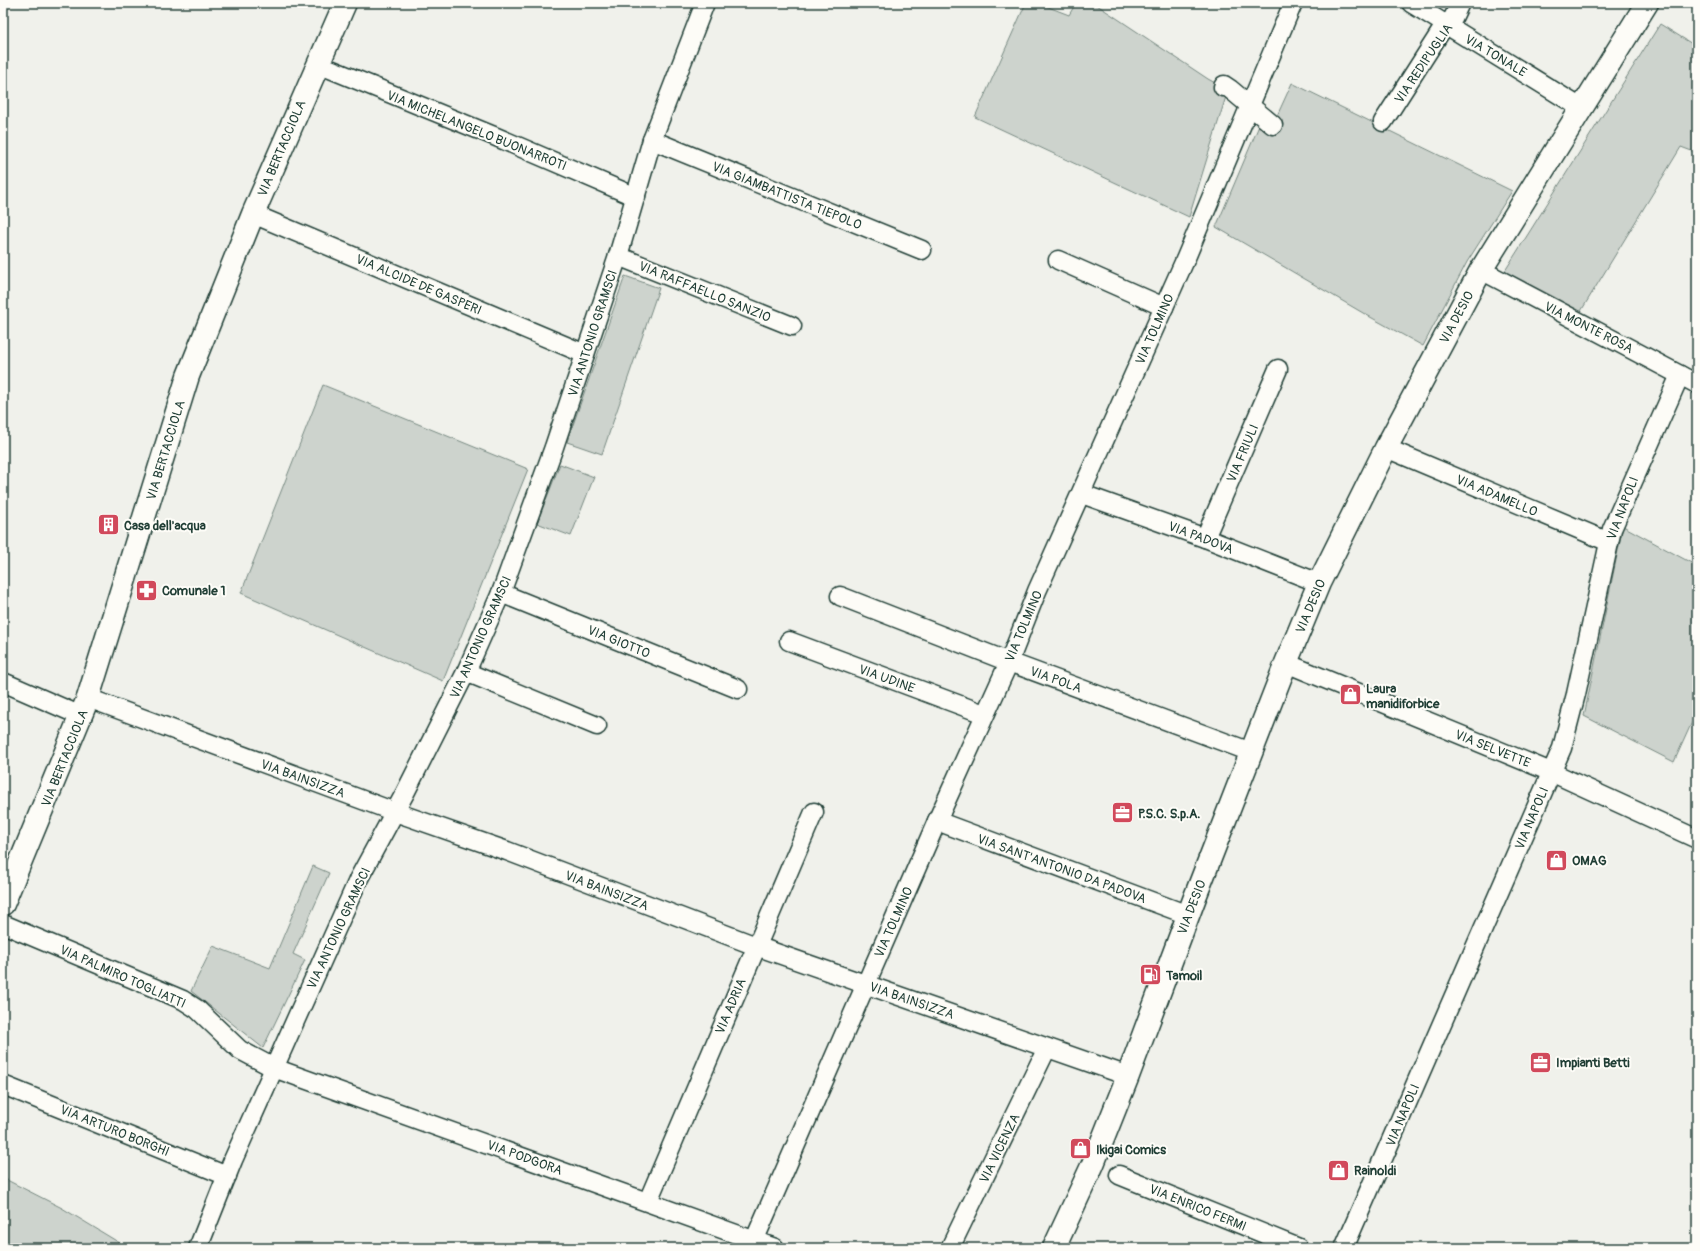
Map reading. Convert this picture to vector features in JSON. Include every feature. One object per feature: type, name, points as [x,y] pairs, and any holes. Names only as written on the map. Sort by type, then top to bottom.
[{"type":"street","name":"VIA BERTACCIOLA","points":[[3,904],[85,707],[188,376],[252,214],[345,3]]},
{"type":"street","name":"VIA ANTONIO GRAMSCI","points":[[198,1248],[227,1176],[359,878],[395,812],[466,672],[501,593],[554,447],[618,256],[652,140],[705,3]]},
{"type":"street","name":"VIA TONALE","points":[[1411,3],[1581,108]]},
{"type":"street","name":"VIA REDIPUGLIA","points":[[1383,122],[1445,24],[1453,18],[1460,3]]},
{"type":"street","name":"VIA DESIO","points":[[1054,1248],[1093,1164],[1286,662],[1319,583],[1386,448],[1481,270],[1647,3]]},
{"type":"street","name":"VIA TOLMINO","points":[[753,1245],[937,821],[984,714],[1009,662],[1037,592],[1082,494],[1164,307],[1293,4]]},
{"type":"street","name":"VIA MICHELANGELO BUONARROTI","points":[[318,64],[494,136],[636,197]]},
{"type":"street","points":[[1223,87],[1224,85],[1273,125]]},
{"type":"street","name":"VIA GIAMBATTISTA TIEPOLO","points":[[652,140],[922,250]]},
{"type":"street","name":"VIA ALCIDE DE GASPERI","points":[[252,214],[585,354]]},
{"type":"street","name":"VIA RAFFAELLO SANZIO","points":[[618,256],[792,326]]},
{"type":"street","points":[[1058,260],[1164,307]]},
{"type":"street","name":"VIA MONTE ROSA","points":[[1481,270],[1697,384]]},
{"type":"street","name":"VIA FRIULI","points":[[1205,538],[1278,369]]},
{"type":"street","name":"VIA NAPOLI","points":[[1344,1248],[1562,748],[1574,701],[1609,542],[1622,503],[1680,375]]},
{"type":"street","name":"VIA ADAMELLO","points":[[1386,448],[1609,542]]},
{"type":"street","name":"VIA PADOVA","points":[[1082,494],[1205,538],[1319,583]]},
{"type":"street","name":"VIA GIOTTO","points":[[501,593],[738,689]]},
{"type":"street","name":"VIA POLA","points":[[840,596],[1009,662],[1251,752]]},
{"type":"street","name":"VIA UDINE","points":[[789,642],[984,714]]},
{"type":"street","name":"VIA SELVETTE","points":[[1286,662],[1551,772],[1697,839]]},
{"type":"street","points":[[466,672],[598,726]]},
{"type":"street","name":"VIA BAINSIZZA","points":[[3,682],[85,707],[507,851],[756,946],[1128,1076]]},
{"type":"street","name":"VIA ADRIA","points":[[648,1201],[814,812]]},
{"type":"street","name":"VIA SANT'ANTONIO DA PADOVA","points":[[937,821],[1188,915]]},
{"type":"street","name":"VIA PALMIRO TOGLIATTI","points":[[3,924],[183,1000],[196,1009],[240,1050],[274,1068]]},
{"type":"street","name":"VIA VICENZA","points":[[950,1248],[1047,1048]]},
{"type":"street","name":"VIA PODGORA","points":[[274,1068],[648,1201],[753,1245],[775,1248]]},
{"type":"street","name":"VIA ARTURO BORGHI","points":[[3,1085],[227,1176]]},
{"type":"street","name":"VIA ENRICO FERMI","points":[[1119,1175],[1299,1248]]},
{"type":"shaded area","points":[[1026,3],[1038,3],[1069,15],[1076,3],[1094,3],[1208,79],[1228,90],[1189,217],[975,117]]},
{"type":"shaded area","points":[[1660,24],[1697,47],[1697,153],[1681,147],[1578,316],[1503,274]]},
{"type":"shaded area","points":[[1292,83],[1512,191],[1467,262],[1423,346],[1363,313],[1216,227],[1261,121],[1271,129]]},
{"type":"shaded area","points":[[625,276],[659,288],[602,454],[567,442]]},
{"type":"shaded area","points":[[323,385],[528,469],[443,681],[241,593]]},
{"type":"shaded area","points":[[560,464],[594,477],[571,536],[537,523]]},
{"type":"shaded area","points":[[1623,526],[1697,566],[1697,711],[1674,762],[1584,716]]},
{"type":"shaded area","points":[[313,866],[329,873],[293,954],[305,960],[263,1048],[191,991],[213,946],[270,968]]},
{"type":"shaded area","points":[[3,1178],[62,1208],[128,1248],[7,1248],[3,1246]]},
{"type":"place","name":"Casa dell'acqua","points":[[108,525]]},
{"type":"place","name":"Comunale 1","points":[[147,590]]},
{"type":"place","name":"Laura manidiforbice","points":[[1350,695]]},
{"type":"place","name":"P.S.C. S.p.A.","points":[[1123,813]]},
{"type":"place","name":"OMAG","points":[[1556,860]]},
{"type":"place","name":"Tamoil","points":[[1150,975]]},
{"type":"place","name":"Impianti Betti","points":[[1540,1062]]},
{"type":"place","name":"Ikigai Comics","points":[[1081,1149]]},
{"type":"place","name":"Rainoldi","points":[[1338,1170]]}]
